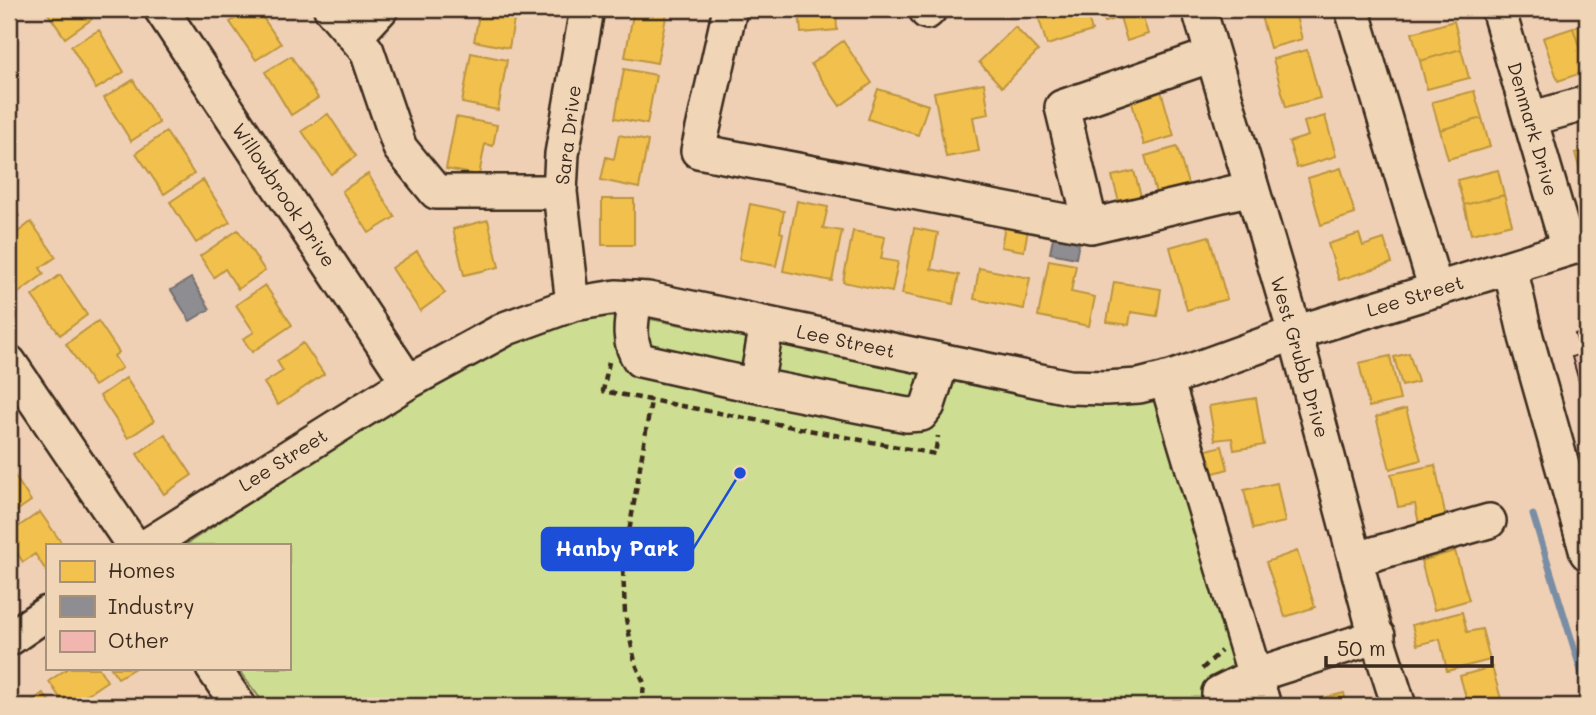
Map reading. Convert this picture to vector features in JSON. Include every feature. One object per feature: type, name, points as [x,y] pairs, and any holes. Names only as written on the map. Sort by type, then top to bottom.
[{"type":"street","name":"Willowbrook Drive","points":[[161,9],[408,382]]},
{"type":"street","points":[[331,9],[367,51],[400,148],[436,192],[561,192]]},
{"type":"street","points":[[355,37],[381,9]]},
{"type":"street","name":"Sara Drive","points":[[573,304],[561,192],[562,154],[587,9]]},
{"type":"street","points":[[730,9],[698,151],[1091,226],[1252,188]]},
{"type":"street","name":"West Grubb Drive","points":[[1199,9],[1399,706]]},
{"type":"street","points":[[1352,9],[1436,290]]},
{"type":"street","name":"Denmark Drive","points":[[1498,9],[1530,119],[1578,246]]},
{"type":"street","points":[[1091,226],[1062,107],[1212,55]]},
{"type":"street","points":[[1530,119],[1587,103]]},
{"type":"street","name":"Lee Street","points":[[150,544],[408,382],[507,328],[573,304],[616,297],[648,299],[1069,387],[1107,388],[1139,386],[1166,379],[1294,333],[1578,246]]},
{"type":"street","points":[[1510,267],[1526,337],[1587,554]]},
{"type":"street","points":[[635,298],[630,337],[634,352],[640,360],[755,385],[907,415],[921,414],[928,405],[942,360]]},
{"type":"street","points":[[755,385],[767,324]]},
{"type":"street","points":[[9,362],[132,544]]},
{"type":"street","points":[[1166,379],[1264,706]]},
{"type":"street","points":[[1356,559],[1489,521]]},
{"type":"street","points":[[9,639],[46,614]]},
{"type":"street","points":[[1219,706],[1219,692],[1255,675],[1378,636]]},
{"type":"street","points":[[215,670],[239,706]]},
{"type":"path","points":[[536,706],[596,699],[642,703],[644,683],[635,662],[625,614],[622,568],[651,401]]},
{"type":"green space","points":[[585,316],[645,318],[1067,399],[1161,387],[1253,706],[266,706],[239,670],[290,670],[290,544],[187,544],[419,390],[489,349]]},
{"type":"building: Homes","points":[[45,9],[85,9],[92,19],[65,38]]},
{"type":"building: Homes","points":[[250,9],[257,9],[281,44],[256,60],[230,22]]},
{"type":"building: Homes","points":[[480,9],[516,9],[509,48],[474,41]]},
{"type":"building: Homes","points":[[634,9],[667,12],[657,63],[625,57]]},
{"type":"building: Homes","points":[[799,9],[836,9],[837,30],[801,33]]},
{"type":"building: Homes","points":[[1036,9],[1085,9],[1092,31],[1047,45]]},
{"type":"building: Homes","points":[[1101,9],[1140,9],[1148,34],[1127,41],[1120,17],[1105,22]]},
{"type":"building: Homes","points":[[1259,9],[1294,9],[1302,39],[1270,48]]},
{"type":"building: Homes","points":[[1454,21],[1461,49],[1420,61],[1412,33]]},
{"type":"building: Homes","points":[[1587,23],[1587,69],[1573,28]]},
{"type":"building: Homes","points":[[1015,27],[1038,51],[1002,87],[979,62]]},
{"type":"building: Homes","points":[[1573,28],[1587,71],[1558,81],[1543,38]]},
{"type":"building: Homes","points":[[99,30],[124,72],[96,89],[71,46]]},
{"type":"building: Homes","points":[[843,41],[872,83],[840,106],[811,64]]},
{"type":"building: Homes","points":[[1461,49],[1469,78],[1427,89],[1420,61]]},
{"type":"building: Homes","points":[[1307,50],[1320,98],[1286,107],[1273,59]]},
{"type":"building: Homes","points":[[471,53],[507,60],[498,110],[462,103]]},
{"type":"building: Homes","points":[[291,56],[318,98],[291,115],[265,72]]},
{"type":"building: Homes","points":[[624,69],[656,75],[647,124],[615,118]]},
{"type":"building: Homes","points":[[133,80],[159,123],[131,141],[104,98]]},
{"type":"building: Homes","points":[[984,83],[989,114],[973,117],[979,151],[946,157],[934,92]]},
{"type":"building: Homes","points":[[1160,87],[1174,136],[1144,145],[1130,96]]},
{"type":"building: Homes","points":[[878,89],[928,105],[918,135],[868,119]]},
{"type":"building: Homes","points":[[1474,91],[1482,118],[1440,130],[1432,102]]},
{"type":"building: Homes","points":[[328,114],[356,156],[331,174],[302,131]]},
{"type":"building: Homes","points":[[1325,116],[1336,156],[1297,168],[1289,142],[1308,136],[1304,122]]},
{"type":"building: Homes","points":[[456,117],[497,125],[493,146],[485,144],[479,175],[446,169]]},
{"type":"building: Homes","points":[[1482,118],[1490,147],[1448,159],[1440,130]]},
{"type":"building: Homes","points":[[166,132],[194,174],[164,194],[136,153]]},
{"type":"building: Homes","points":[[619,135],[648,141],[639,188],[601,180],[606,157],[614,159]]},
{"type":"building: Homes","points":[[1177,147],[1191,194],[1159,203],[1145,156]]},
{"type":"building: Homes","points":[[1587,149],[1587,196],[1575,153]]},
{"type":"building: Homes","points":[[1341,168],[1355,214],[1321,225],[1308,178]]},
{"type":"building: Homes","points":[[1498,170],[1504,195],[1464,205],[1457,180]]},
{"type":"building: Homes","points":[[1134,171],[1141,196],[1119,202],[1112,176]]},
{"type":"building: Homes","points":[[368,174],[395,217],[369,233],[342,191]]},
{"type":"building: Homes","points":[[203,180],[230,222],[196,243],[170,202]]},
{"type":"building: Homes","points":[[1504,195],[1512,224],[1471,234],[1464,205]]},
{"type":"building: Homes","points":[[9,199],[19,216],[9,223]]},
{"type":"building: Homes","points":[[602,199],[634,199],[634,245],[602,245]]},
{"type":"building: Homes","points":[[797,201],[828,207],[823,228],[842,231],[832,281],[783,271]]},
{"type":"building: Homes","points":[[750,204],[784,211],[780,232],[783,233],[776,266],[739,259]]},
{"type":"building: Homes","points":[[488,220],[499,267],[464,275],[453,229]]},
{"type":"building: Homes","points":[[1006,220],[1029,224],[1024,251],[1001,247]]},
{"type":"building: Homes","points":[[31,222],[56,257],[40,268],[44,274],[9,300],[9,268],[15,264],[9,255],[9,239]]},
{"type":"building: Homes","points":[[914,228],[938,233],[931,269],[959,275],[953,304],[902,294]]},
{"type":"building: Homes","points":[[238,230],[265,271],[238,289],[225,269],[214,277],[200,256]]},
{"type":"building: Homes","points":[[853,231],[885,237],[881,259],[898,262],[892,292],[843,282]]},
{"type":"building: Homes","points":[[1359,234],[1363,246],[1384,239],[1392,263],[1339,280],[1328,244]]},
{"type":"building: Homes","points":[[1209,236],[1227,299],[1187,310],[1170,247]]},
{"type":"building: Homes","points":[[417,251],[445,293],[420,311],[392,268]]},
{"type":"building: Homes","points":[[1049,260],[1076,265],[1071,292],[1095,297],[1089,326],[1038,316]]},
{"type":"building: Homes","points":[[979,268],[1030,278],[1024,309],[974,299]]},
{"type":"building: Homes","points":[[60,275],[87,315],[60,335],[32,296]]},
{"type":"building: Homes","points":[[1114,282],[1161,289],[1157,316],[1131,312],[1129,325],[1107,322]]},
{"type":"building: Homes","points":[[265,285],[292,325],[252,352],[243,339],[254,332],[236,305]]},
{"type":"building: Homes","points":[[98,321],[119,352],[114,356],[122,368],[94,386],[66,344]]},
{"type":"building: Homes","points":[[303,343],[324,374],[278,405],[264,383],[283,371],[277,361]]},
{"type":"building: Homes","points":[[1409,353],[1418,382],[1402,386],[1394,357]]},
{"type":"building: Homes","points":[[1390,356],[1400,400],[1369,407],[1359,363]]},
{"type":"building: Homes","points":[[126,378],[154,421],[128,438],[100,396]]},
{"type":"building: Homes","points":[[1256,398],[1264,445],[1234,450],[1232,438],[1215,440],[1209,406]]},
{"type":"building: Homes","points":[[1406,409],[1421,460],[1390,469],[1376,417]]},
{"type":"building: Homes","points":[[165,434],[192,475],[164,494],[137,454]]},
{"type":"building: Homes","points":[[1222,446],[1228,469],[1207,475],[1200,452]]},
{"type":"building: Homes","points":[[1435,465],[1446,518],[1419,524],[1415,504],[1398,507],[1391,474]]},
{"type":"building: Homes","points":[[9,467],[31,501],[9,516]]},
{"type":"building: Homes","points":[[1277,483],[1285,522],[1253,529],[1244,490]]},
{"type":"building: Homes","points":[[40,512],[62,544],[46,544],[46,570],[35,554],[23,562],[9,541],[9,533]]},
{"type":"building: Homes","points":[[1297,551],[1315,607],[1285,617],[1266,562]]},
{"type":"building: Homes","points":[[1455,551],[1469,600],[1434,610],[1421,561]]},
{"type":"building: Homes","points":[[1462,612],[1467,632],[1482,629],[1490,660],[1447,671],[1440,639],[1417,645],[1412,625]]},
{"type":"building: Homes","points":[[1492,667],[1503,706],[1459,706],[1458,704],[1467,701],[1460,676]]},
{"type":"building: Homes","points":[[65,670],[100,670],[107,681],[70,706],[65,706],[49,681]]},
{"type":"building: Homes","points":[[112,670],[132,670],[118,678]]},
{"type":"building: Homes","points":[[43,693],[53,706],[26,706]]},
{"type":"building: Homes","points":[[1344,693],[1347,706],[1312,706],[1311,701]]},
{"type":"building: Industry","points":[[1054,233],[1080,237],[1076,258],[1050,253]]},
{"type":"building: Industry","points":[[191,278],[210,309],[190,321],[171,290]]},
{"type":"building: Other","points":[[1587,330],[1587,387],[1581,388],[1572,357],[1581,354],[1575,334]]},
{"type":"waterway","points":[[1533,515],[1587,690]]},
{"type":"place","name":"Hanby Park","points":[[740,473]]}]
